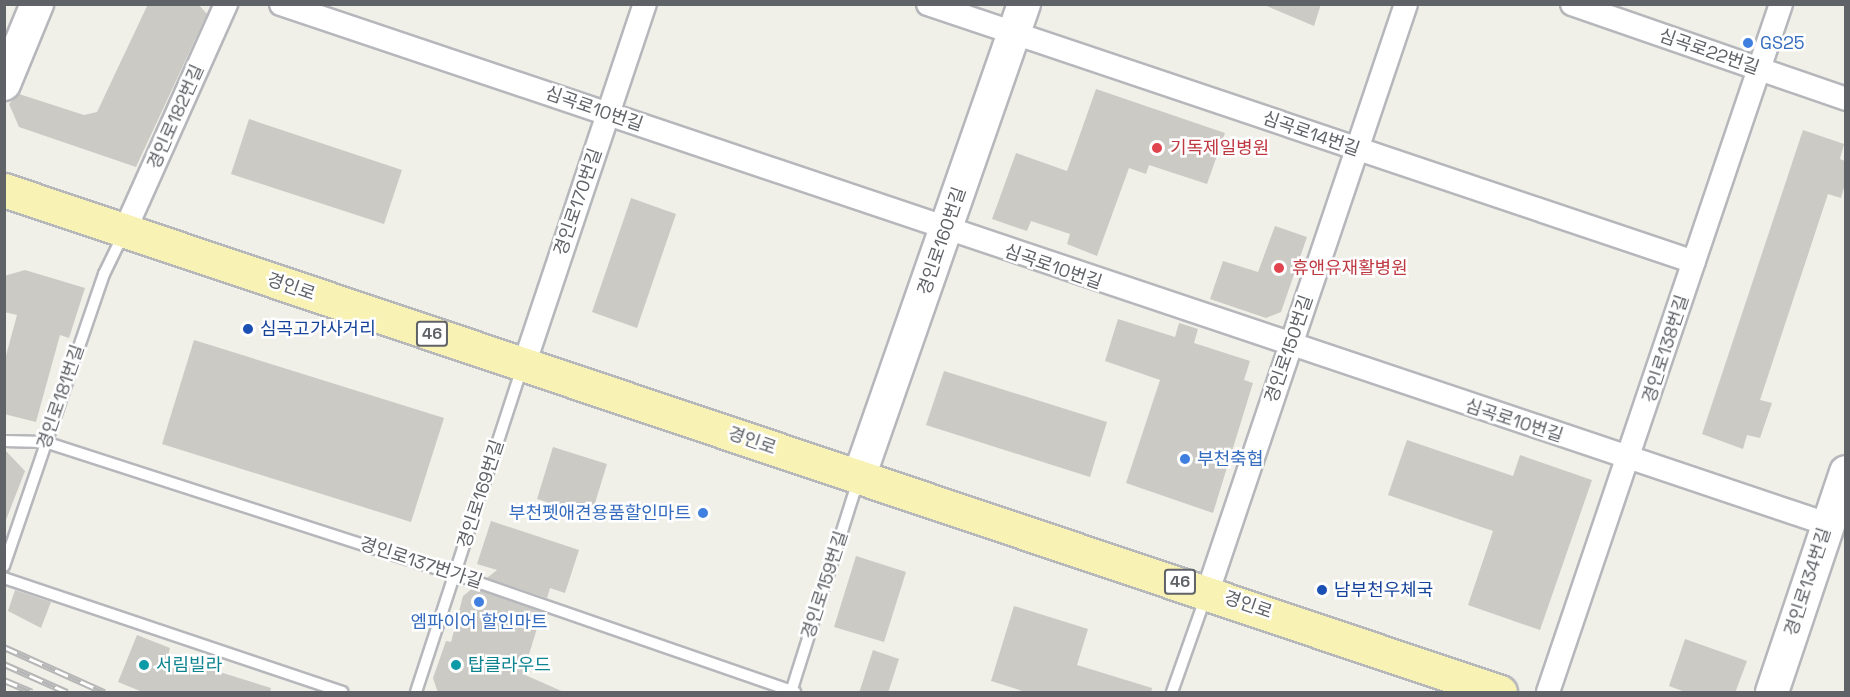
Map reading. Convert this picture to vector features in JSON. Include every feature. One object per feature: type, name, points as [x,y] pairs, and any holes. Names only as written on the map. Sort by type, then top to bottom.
[{"type":"main road","name":"경인로","points":[[4,190],[859,477],[1208,591],[1500,693]]},
{"type":"street","points":[[4,84],[37,4]]},
{"type":"street","name":"경인로182번길","points":[[125,231],[226,4]]},
{"type":"street","name":"심곡로10번길","points":[[281,4],[945,231],[1827,524]]},
{"type":"street","name":"경인로170번길","points":[[524,364],[645,4]]},
{"type":"street","name":"심곡로14번길","points":[[928,4],[1019,19],[1357,149],[1695,262]]},
{"type":"street","name":"경인로150번길","points":[[1208,591],[1406,4]]},
{"type":"street","name":"경인로138번길","points":[[1548,693],[1629,460],[1781,4]]},
{"type":"street","name":"심곡로22번길","points":[[1585,6],[1845,99]]},
{"type":"street","name":"경인로160번길","points":[[859,477],[1019,19]]},
{"type":"street","name":"경인로134번길","points":[[1772,693],[1845,472]]},
{"type":"lane","name":"경인로181번길","points":[[4,566],[104,274],[125,231]]},
{"type":"lane","name":"경인로169번길","points":[[418,692],[454,574],[524,364]]},
{"type":"lane","name":"경인로137번가길","points":[[4,441],[45,442],[454,574],[792,692]]},
{"type":"lane","name":"경인로159번길","points":[[792,692],[859,477]]},
{"type":"lane","points":[[4,578],[342,693]]},
{"type":"lane","points":[[1172,693],[1208,591]]},
{"type":"building","points":[[148,4],[198,4],[207,14],[136,167],[19,127],[9,104],[19,94],[84,115],[97,112]]},
{"type":"building","points":[[1262,4],[1321,4],[1314,26]]},
{"type":"building","points":[[1096,89],[1225,133],[1207,184],[1149,165],[1146,174],[1129,168],[1097,256],[1067,244],[1070,234],[1031,221],[1027,231],[992,219],[1016,153],[1067,171]]},
{"type":"building","points":[[249,119],[402,170],[384,224],[231,174]]},
{"type":"building","points":[[1803,130],[1844,144],[1840,159],[1845,161],[1845,184],[1841,198],[1828,194],[1760,400],[1772,403],[1760,438],[1747,435],[1743,449],[1702,434]]},
{"type":"building","points":[[631,198],[676,214],[637,328],[592,312]]},
{"type":"building","points":[[1275,226],[1307,237],[1281,312],[1266,318],[1210,299],[1223,261],[1258,272]]},
{"type":"building","points":[[25,270],[85,288],[69,338],[60,335],[36,422],[4,414],[4,363],[17,315],[4,312],[4,276]]},
{"type":"building","points":[[1118,319],[1175,337],[1179,323],[1198,329],[1194,343],[1250,361],[1244,380],[1253,383],[1213,513],[1126,483],[1160,380],[1105,361]]},
{"type":"building","points":[[194,340],[444,418],[411,522],[162,444]]},
{"type":"building","points":[[944,371],[1107,422],[1090,477],[926,425]]},
{"type":"building","points":[[1407,440],[1513,476],[1520,455],[1592,480],[1540,630],[1468,605],[1493,531],[1388,495]]},
{"type":"building","points":[[553,447],[607,464],[591,516],[537,499]]},
{"type":"building","points":[[4,449],[25,471],[6,520],[4,519]]},
{"type":"building","points":[[491,521],[579,550],[565,593],[550,588],[547,598],[487,578],[497,570],[477,564]]},
{"type":"building","points":[[856,556],[906,572],[884,642],[834,627]]},
{"type":"building","points":[[473,588],[542,612],[523,674],[566,693],[438,693],[433,678],[446,641],[451,642],[463,596]]},
{"type":"building","points":[[15,590],[51,602],[41,628],[8,611]]},
{"type":"building","points":[[1014,606],[1088,629],[1077,665],[1152,688],[1151,693],[1029,693],[991,681]]},
{"type":"building","points":[[137,635],[170,648],[168,656],[271,688],[270,693],[145,693],[118,682]]},
{"type":"building","points":[[1685,639],[1747,661],[1735,693],[1688,693],[1669,686]]},
{"type":"building","points":[[873,650],[899,659],[888,693],[859,693]]},
{"type":"railway","points":[[4,647],[104,692]]},
{"type":"railway","points":[[4,664],[67,692]]},
{"type":"railway","points":[[4,680],[32,692]]},
{"type":"place","name":"GS25","points":[[1748,43]]},
{"type":"place","name":"기독제일병원","points":[[1157,148]]},
{"type":"place","name":"휴앤유재활병원","points":[[1279,268]]},
{"type":"place","name":"심곡고가사거리","points":[[248,329]]},
{"type":"place","name":"부천축협","points":[[1185,459]]},
{"type":"place","name":"부천펫애견용품할인마트","points":[[703,513]]},
{"type":"place","name":"남부천우체국","points":[[1322,590]]},
{"type":"place","name":"엠파이어 할인마트","points":[[479,602]]},
{"type":"place","name":"서림빌라","points":[[144,665]]},
{"type":"place","name":"탑클라우드","points":[[456,665]]}]
